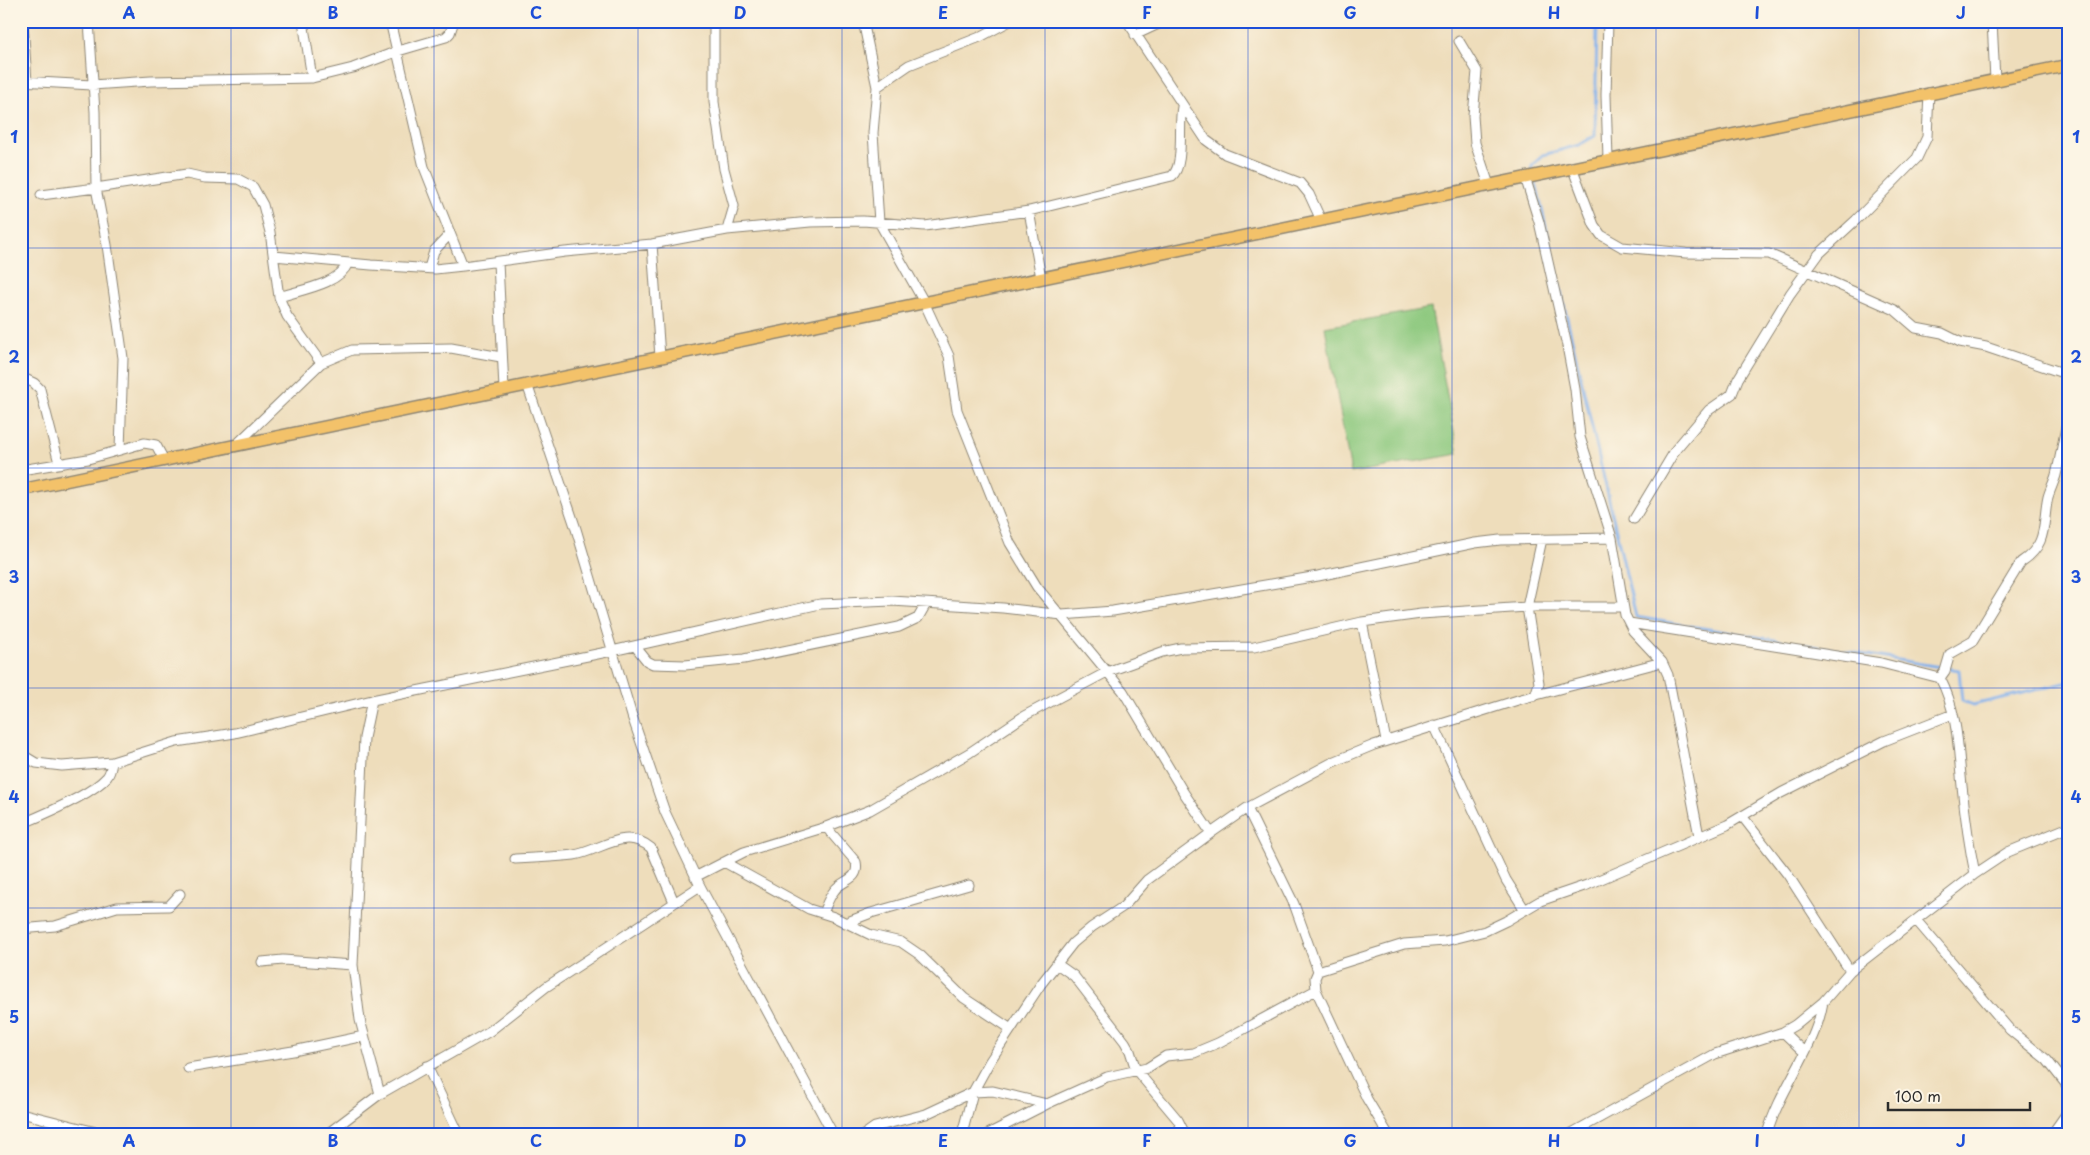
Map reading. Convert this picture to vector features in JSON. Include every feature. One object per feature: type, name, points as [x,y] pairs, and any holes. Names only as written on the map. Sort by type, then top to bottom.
[{"type":"main road","points":[[21,490],[504,388],[2069,65]]},
{"type":"street","points":[[23,21],[24,82],[92,86],[151,81],[312,78],[369,63],[398,51],[446,37],[450,33],[454,21]]},
{"type":"street","points":[[88,21],[96,188],[107,245],[123,358],[120,450]]},
{"type":"street","points":[[302,21],[312,78]]},
{"type":"street","points":[[390,21],[424,167],[463,266]]},
{"type":"street","points":[[714,21],[714,102],[724,170],[734,206],[727,230]]},
{"type":"street","points":[[863,21],[877,87],[873,133],[879,222],[924,302],[951,360],[957,410],[1010,543],[1037,587],[1062,614],[1085,647],[1138,712],[1184,793],[1211,833]]},
{"type":"street","points":[[877,87],[909,65],[980,37],[1010,21]]},
{"type":"street","points":[[1127,21],[1194,125],[1215,148],[1225,154],[1294,180],[1305,187],[1322,220]]},
{"type":"street","points":[[1135,34],[1165,21]]},
{"type":"street","points":[[1608,21],[1606,95],[1608,160]]},
{"type":"street","points":[[1992,21],[1996,80]]},
{"type":"street","points":[[1459,41],[1477,71],[1473,116],[1475,143],[1489,185]]},
{"type":"street","points":[[1634,518],[1676,449],[1709,410],[1732,394],[1775,318],[1820,254],[1917,158],[1927,138],[1929,93]]},
{"type":"street","points":[[274,256],[428,268],[463,266],[565,252],[652,244],[727,230],[810,222],[879,222],[924,226],[1029,211],[1172,176],[1176,173],[1180,160],[1179,122],[1182,107]]},
{"type":"street","points":[[1572,167],[1594,225],[1601,235],[1622,246],[1686,253],[1769,254],[1895,310],[1916,328],[1942,333],[1960,342],[1986,347],[2069,375]]},
{"type":"street","points":[[42,195],[180,175],[242,181],[253,187],[263,205],[274,256],[279,297],[287,316],[320,363]]},
{"type":"street","points":[[1525,177],[1538,222],[1567,346],[1575,390],[1580,437],[1612,538],[1623,606],[1629,623],[1639,639],[1662,662],[1668,675],[1699,836]]},
{"type":"street","points":[[1029,211],[1041,278]]},
{"type":"street","points":[[428,268],[434,251],[450,234]]},
{"type":"street","points":[[652,244],[660,357]]},
{"type":"street","points":[[498,262],[503,331],[501,356],[504,388]]},
{"type":"street","points":[[279,297],[327,281],[343,273],[348,263]]},
{"type":"street","points":[[236,445],[320,363],[352,350],[373,348],[451,348],[501,356]]},
{"type":"street","points":[[21,377],[34,383],[40,389],[59,463]]},
{"type":"street","points":[[527,384],[576,529],[612,651],[653,779],[678,844],[833,1134]]},
{"type":"street","points":[[1940,678],[1945,671],[1950,654],[1973,640],[2021,562],[2030,556],[2039,543],[2046,525],[2047,505],[2069,414]]},
{"type":"street","points":[[21,470],[88,459],[150,443],[156,445],[164,460]]},
{"type":"street","points":[[21,754],[36,763],[62,766],[112,762],[176,742],[235,733],[372,700],[612,651],[820,604],[892,601],[1062,614],[1113,611],[1264,585],[1475,543],[1542,539],[1612,538]]},
{"type":"street","points":[[1535,696],[1539,683],[1527,607],[1542,539]]},
{"type":"street","points":[[635,646],[647,661],[663,666],[744,659],[899,627],[918,618],[926,604]]},
{"type":"street","points":[[695,877],[744,852],[826,827],[870,810],[968,753],[1024,716],[1107,672],[1140,659],[1181,648],[1254,647],[1362,622],[1421,614],[1527,607],[1623,606]]},
{"type":"street","points":[[1362,622],[1386,741]]},
{"type":"street","points":[[1629,623],[1881,663],[1940,678]]},
{"type":"street","points":[[962,1134],[973,1092],[990,1061],[1073,943],[1092,927],[1124,906],[1147,880],[1247,808],[1333,762],[1386,741],[1535,696],[1662,662]]},
{"type":"street","points":[[1940,678],[1953,714],[1959,740],[1966,828],[1975,874]]},
{"type":"street","points":[[372,700],[364,746],[353,965],[364,1036],[380,1094]]},
{"type":"street","points":[[1318,971],[1404,944],[1445,941],[1468,936],[1506,921],[1540,901],[1587,885],[1742,816],[1781,793],[1884,741],[1953,714]]},
{"type":"street","points":[[1434,725],[1506,880],[1525,910]]},
{"type":"street","points":[[21,824],[54,810],[102,781],[110,772],[112,762]]},
{"type":"street","points":[[1247,808],[1294,904],[1318,971],[1315,978],[1316,990],[1367,1099],[1388,1134]]},
{"type":"street","points":[[1742,816],[1788,875],[1850,971]]},
{"type":"street","points":[[823,913],[833,892],[854,876],[857,868],[856,862],[826,827]]},
{"type":"street","points":[[1570,1134],[1715,1054],[1783,1032],[1822,1002],[1850,971],[1975,874],[2008,852],[2069,827]]},
{"type":"street","points":[[515,859],[576,855],[615,840],[631,839],[652,848],[674,902]]},
{"type":"street","points":[[724,862],[809,909],[823,913],[871,936],[901,942],[920,955],[964,998],[1011,1029]]},
{"type":"street","points":[[845,923],[871,913],[969,885]]},
{"type":"street","points":[[327,1134],[380,1094],[490,1031],[546,988],[700,886]]},
{"type":"street","points":[[21,929],[55,926],[117,907],[169,906],[180,894]]},
{"type":"street","points":[[1916,920],[2010,1030],[2047,1060],[2069,1088]]},
{"type":"street","points":[[262,962],[283,960],[353,965]]},
{"type":"street","points":[[1057,964],[1074,976],[1125,1042],[1136,1070],[1178,1120],[1185,1134]]},
{"type":"street","points":[[988,1134],[1047,1104],[1113,1075],[1146,1068],[1166,1056],[1194,1053],[1218,1043],[1316,990]]},
{"type":"street","points":[[1767,1134],[1773,1113],[1820,1018],[1822,1002]]},
{"type":"street","points":[[1783,1032],[1804,1052]]},
{"type":"street","points":[[188,1068],[364,1036]]},
{"type":"street","points":[[427,1066],[458,1134]]},
{"type":"street","points":[[865,1134],[875,1127],[926,1114],[973,1092],[994,1091],[1047,1104]]},
{"type":"street","points":[[2052,1134],[2069,1110]]},
{"type":"street","points":[[21,1113],[104,1134]]},
{"type":"street","points":[[343,1123],[345,1134]]},
{"type":"green space","points":[[1431,308],[1458,454],[1351,473],[1325,327]]},
{"type":"waterway","points":[[1597,21],[1595,136],[1579,145],[1543,155],[1532,166],[1636,617],[1959,670],[1962,701],[1973,705],[2069,682]]}]
